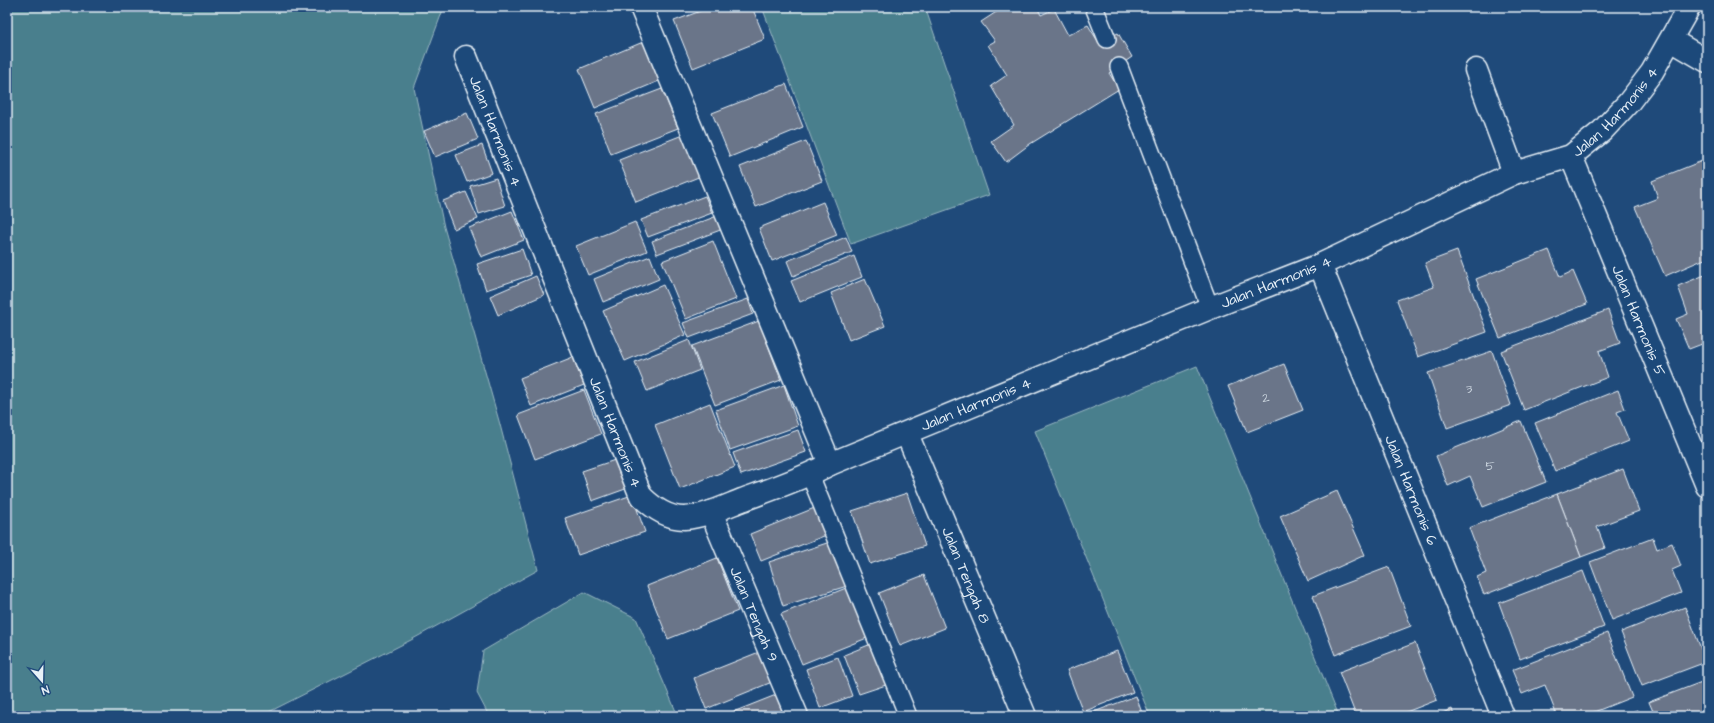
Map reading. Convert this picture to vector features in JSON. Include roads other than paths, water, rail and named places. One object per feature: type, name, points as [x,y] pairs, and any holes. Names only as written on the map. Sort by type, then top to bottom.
[{"type":"street","points":[[641,7],[830,464]]},
{"type":"street","name":"Jalan Harmonis 4","points":[[466,56],[641,496],[649,504],[669,515],[684,518],[711,512],[810,475],[830,464],[907,434],[1210,308],[1320,265],[1514,173],[1571,156],[1602,131],[1629,102],[1652,72],[1689,7]]},
{"type":"street","points":[[1671,40],[1707,61]]},
{"type":"street","points":[[1476,70],[1514,173]]},
{"type":"street","name":"Jalan Harmonis 5","points":[[1571,156],[1707,486]]},
{"type":"street","name":"Jalan Harmonis 6","points":[[1320,265],[1503,716]]},
{"type":"street","name":"Jalan Tengah 8","points":[[907,434],[1025,716]]},
{"type":"street","name":"Jalan Tengah 9","points":[[711,512],[797,716]]},
{"type":"lane","points":[[1094,7],[1107,39]]},
{"type":"lane","points":[[1119,67],[1210,308]]},
{"type":"lane","points":[[810,475],[908,716]]}]
